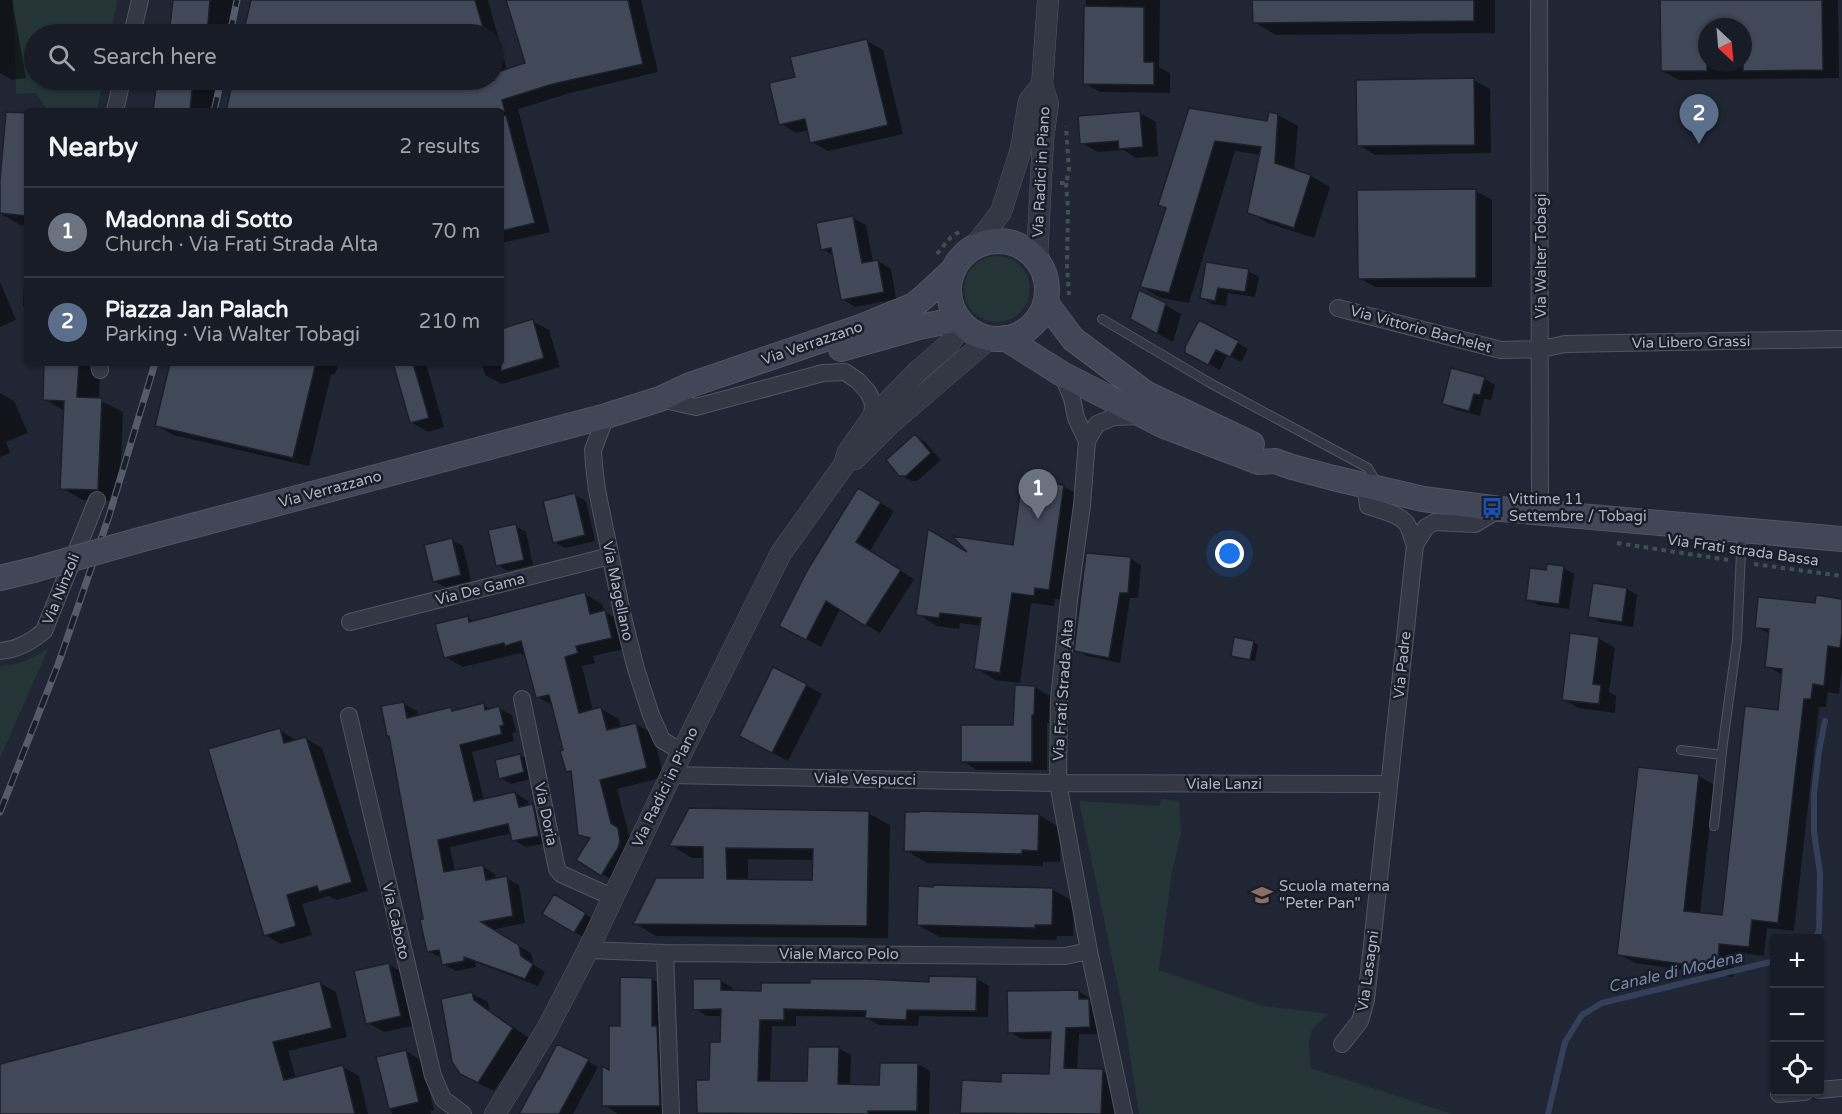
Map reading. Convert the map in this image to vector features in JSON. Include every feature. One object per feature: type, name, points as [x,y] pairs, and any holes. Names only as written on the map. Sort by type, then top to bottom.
[{"type":"main road","name":"Via Radici in Piano","points":[[954,269],[974,248],[1001,241],[1014,244],[1037,259],[1043,269],[1047,292],[1046,303],[1041,314],[1026,331],[1016,336],[997,338]]},
{"type":"main road","points":[[954,269],[950,300],[960,321],[975,333],[997,338],[1162,425],[1259,462],[1275,461],[1423,499],[1500,509],[1842,539]]},
{"type":"main road","name":"Via Verrazzano","points":[[0,578],[606,416],[660,399],[690,385],[863,326],[914,304],[954,269]]},
{"type":"main road","points":[[1046,303],[1073,339],[1145,393],[1267,451],[1275,461]]},
{"type":"main road","name":"Via Verrazzano","points":[[660,399],[695,396],[797,361],[919,327],[960,321]]},
{"type":"street","points":[[134,24],[140,0]]},
{"type":"street","name":"Via Radici in Piano","points":[[1037,259],[1043,139],[1048,104],[1042,85],[1048,0]]},
{"type":"street","name":"Via Walter Tobagi","points":[[1539,0],[1540,511]]},
{"type":"street","name":"Via Radici in Piano","points":[[974,248],[1001,212],[1009,192],[1020,149],[1029,101],[1042,85]]},
{"type":"street","points":[[116,108],[120,90]]},
{"type":"street","name":"Via Vittorio Bachelet","points":[[1338,308],[1501,350],[1540,349]]},
{"type":"street","name":"Via Radici in Piano","points":[[495,1114],[547,1029],[588,950],[682,752],[781,554],[844,465],[848,452],[872,418],[918,371],[949,344],[960,321]]},
{"type":"street","name":"Via Radici in Piano","points":[[844,465],[856,459],[891,424],[997,338]]},
{"type":"street","name":"Via Libero Grassi","points":[[1540,349],[1565,344],[1842,339]]},
{"type":"street","name":"Via Verrazzano","points":[[660,399],[696,406],[823,373],[845,372],[868,392],[873,404],[872,418]]},
{"type":"street","name":"Via Frati Strada Alta","points":[[1062,374],[1072,398],[1076,418],[1087,441],[1082,506],[1069,600],[1059,700],[1058,783],[1089,951],[1124,1114]]},
{"type":"street","name":"Via Magellano","points":[[606,416],[593,450],[597,490],[610,556],[636,669],[651,715],[662,740],[682,752]]},
{"type":"street","points":[[1087,441],[1097,423],[1114,417],[1145,416]]},
{"type":"street","points":[[1372,487],[1368,506],[1403,519],[1409,527],[1415,545]]},
{"type":"street","name":"Via Ninzoli","points":[[0,651],[7,651],[30,643],[44,632],[97,500]]},
{"type":"street","points":[[1415,545],[1426,527],[1435,522],[1475,524],[1500,509]]},
{"type":"street","name":"Via Padre","points":[[1389,784],[1415,545]]},
{"type":"street","name":"Via De Gama","points":[[350,622],[610,556]]},
{"type":"street","name":"Via Doria","points":[[522,699],[557,869],[612,897]]},
{"type":"street","name":"Via Caboto","points":[[349,716],[433,1076],[443,1099],[463,1114]]},
{"type":"street","name":"Viale Vespucci","points":[[672,775],[1058,783]]},
{"type":"street","name":"Viale Lanzi","points":[[1058,783],[1389,784]]},
{"type":"street","name":"Via Lasagni","points":[[1342,1044],[1360,1021],[1366,1000],[1389,784]]},
{"type":"street","name":"Viale Marco Polo","points":[[588,950],[665,953],[1065,956],[1089,951]]},
{"type":"street","points":[[665,953],[671,1114]]},
{"type":"street","points":[[1824,1090],[1842,1088]]},
{"type":"lane","points":[[1102,319],[1210,383],[1368,468],[1372,487]]},
{"type":"lane","points":[[1714,826],[1737,640],[1742,530]]},
{"type":"lane","points":[[1681,750],[1722,755]]},
{"type":"path","points":[[1066,183],[1068,293],[1073,303]]},
{"type":"path","name":"Via Frati strada Bassa","points":[[1613,542],[1842,576]]},
{"type":"shaded area","points":[[13,0],[117,0],[113,24],[24,24],[24,90],[101,90],[98,108],[46,108],[36,93],[16,94]]},
{"type":"shaded area","points":[[997,256],[1010,259],[1020,266],[1027,276],[1030,289],[1027,302],[1020,312],[1010,319],[997,322],[984,319],[974,312],[967,302],[964,289],[967,276],[974,266],[984,259]]},
{"type":"shaded area","points":[[49,647],[0,758],[0,666],[26,660]]},
{"type":"shaded area","points":[[1161,799],[1179,801],[1181,833],[1172,872],[1159,970],[1263,1006],[1329,1014],[1312,1029],[1309,1043],[1311,1068],[1452,1114],[1139,1114],[1123,1011],[1079,801],[1160,806]]},
{"type":"building","points":[[173,0],[210,0],[208,24],[170,24]]},
{"type":"building","points":[[251,0],[475,0],[482,24],[245,24]]},
{"type":"building","points":[[506,0],[628,0],[643,64],[553,84],[502,100],[505,111],[504,108],[227,108],[231,90],[504,90],[504,70],[525,63]]},
{"type":"building","points":[[1252,0],[1474,0],[1474,21],[1253,23]]},
{"type":"building","points":[[1660,0],[1822,0],[1823,70],[1752,71],[1752,18],[1698,18],[1698,71],[1661,71]]},
{"type":"building","points":[[1084,6],[1144,7],[1144,62],[1154,62],[1154,85],[1083,84]]},
{"type":"building","points":[[867,39],[888,125],[810,143],[805,119],[779,125],[769,83],[795,77],[790,57]]},
{"type":"building","points":[[1474,78],[1475,145],[1357,146],[1356,80]]},
{"type":"building","points":[[156,90],[192,90],[190,108],[153,108]]},
{"type":"building","points":[[1189,108],[1267,121],[1269,112],[1278,114],[1275,163],[1311,175],[1294,228],[1247,213],[1261,147],[1215,141],[1169,293],[1140,287],[1166,208],[1158,205]]},
{"type":"building","points":[[1140,111],[1143,147],[1119,149],[1118,141],[1080,144],[1078,116]]},
{"type":"building","points":[[6,112],[24,113],[24,216],[0,213],[0,180]]},
{"type":"building","points":[[504,115],[506,115],[535,223],[504,230]]},
{"type":"building","points":[[1476,189],[1476,278],[1358,279],[1357,190]]},
{"type":"building","points":[[853,216],[862,263],[878,260],[884,292],[841,300],[831,248],[821,250],[816,223]]},
{"type":"building","points":[[1206,262],[1249,269],[1245,292],[1218,288],[1215,301],[1200,298]]},
{"type":"building","points":[[1139,290],[1166,303],[1157,334],[1130,319]]},
{"type":"building","points":[[533,319],[544,358],[501,371],[501,366],[504,366],[504,328]]},
{"type":"building","points":[[1199,320],[1239,341],[1230,357],[1216,350],[1208,365],[1185,353],[1185,347]]},
{"type":"building","points":[[44,366],[79,366],[77,397],[102,398],[98,490],[60,489],[64,401],[43,400]]},
{"type":"building","points":[[169,366],[315,366],[293,458],[155,426]]},
{"type":"building","points":[[394,366],[414,366],[429,418],[410,423]]},
{"type":"building","points":[[1451,368],[1485,377],[1480,395],[1474,394],[1469,411],[1442,404]]},
{"type":"building","points":[[915,434],[931,453],[906,476],[899,476],[886,460]]},
{"type":"building","points":[[1022,479],[1064,485],[1049,590],[1035,588],[1034,596],[1012,593],[1000,673],[974,669],[981,618],[940,613],[939,618],[916,615],[928,529],[967,552],[952,536],[1013,545]]},
{"type":"building","points":[[858,488],[881,502],[856,542],[901,570],[865,626],[826,601],[806,640],[779,626],[808,569]]},
{"type":"building","points":[[575,493],[585,535],[553,543],[543,501]]},
{"type":"building","points":[[516,524],[524,560],[496,566],[488,530]]},
{"type":"building","points":[[452,538],[461,575],[433,582],[424,545]]},
{"type":"building","points":[[1086,553],[1131,557],[1128,593],[1120,593],[1109,658],[1074,651]]},
{"type":"building","points":[[1547,564],[1564,566],[1559,604],[1526,600],[1530,568],[1546,570]]},
{"type":"building","points":[[1593,583],[1627,588],[1622,622],[1588,617]]},
{"type":"building","points":[[585,592],[590,614],[605,610],[612,638],[576,646],[578,653],[565,657],[579,713],[601,707],[607,730],[636,723],[647,768],[600,780],[611,823],[618,828],[620,841],[601,876],[576,860],[590,838],[578,835],[571,771],[566,772],[560,751],[563,750],[549,695],[536,698],[521,641],[444,658],[435,624],[468,616],[469,622]]},
{"type":"building","points":[[1816,595],[1842,599],[1842,633],[1840,648],[1828,646],[1824,686],[1813,684],[1811,699],[1804,699],[1778,923],[1752,920],[1749,947],[1719,944],[1718,969],[1617,955],[1638,767],[1699,774],[1684,911],[1722,915],[1745,706],[1778,710],[1782,669],[1765,667],[1769,629],[1755,628],[1758,597],[1815,603]]},
{"type":"building","points":[[1570,633],[1599,637],[1593,684],[1601,685],[1599,704],[1562,700]]},
{"type":"building","points":[[1234,637],[1254,641],[1250,660],[1231,656]]},
{"type":"building","points":[[773,667],[807,684],[772,753],[739,736]]},
{"type":"building","points":[[1015,685],[1035,686],[1034,715],[1032,715],[1032,762],[961,762],[961,725],[1013,725]]},
{"type":"building","points":[[404,702],[407,718],[451,707],[452,711],[484,703],[485,710],[499,706],[504,725],[500,726],[502,734],[460,745],[474,801],[515,792],[519,807],[533,804],[539,836],[512,841],[508,824],[438,840],[444,872],[483,865],[486,880],[507,876],[513,916],[481,922],[519,945],[521,956],[533,964],[525,979],[464,957],[464,961],[442,965],[439,950],[427,952],[389,736],[387,736],[381,706]]},
{"type":"building","points":[[280,728],[284,743],[306,737],[352,882],[319,892],[317,886],[287,895],[296,926],[264,936],[208,749]]},
{"type":"building","points":[[520,754],[524,772],[499,779],[495,760]]},
{"type":"building","points":[[689,808],[869,811],[867,926],[633,924],[656,878],[703,878],[703,847],[669,846]],"holes":[[[726,848],[813,849],[812,880],[727,879]]]},
{"type":"building","points":[[905,812],[1039,814],[1038,851],[1022,850],[1022,854],[904,851]]},
{"type":"building","points":[[933,885],[1053,888],[1052,925],[1035,925],[1035,928],[917,925],[918,886],[933,887]]},
{"type":"building","points":[[554,894],[586,913],[574,933],[542,914]]},
{"type":"building","points":[[389,963],[401,1016],[366,1024],[354,971]]},
{"type":"building","points":[[929,976],[977,977],[976,1011],[907,1010],[906,1020],[865,1018],[866,1011],[784,1009],[784,1020],[760,1020],[758,1081],[807,1081],[808,1047],[839,1047],[838,1084],[879,1085],[880,1063],[918,1063],[917,1111],[868,1111],[868,1114],[697,1113],[696,1080],[709,1080],[710,1042],[720,1042],[721,1009],[693,1010],[693,979],[721,979],[721,990],[761,991],[761,983],[810,983],[810,979],[929,982]]},
{"type":"building","points":[[620,977],[652,978],[652,1026],[657,1026],[660,1106],[602,1106],[602,1066],[609,1070],[609,1026],[620,1026]]},
{"type":"building","points":[[320,981],[332,1028],[273,1042],[284,1080],[343,1065],[355,1114],[0,1114],[0,1064]]},
{"type":"building","points":[[1079,990],[1079,999],[1089,999],[1090,1027],[1066,1028],[1064,1068],[1103,1069],[1101,1114],[960,1113],[962,1080],[1001,1082],[1001,1073],[1049,1074],[1051,1032],[1008,1033],[1007,991]]},
{"type":"building","points":[[472,992],[474,1000],[513,1028],[478,1083],[460,1074],[452,1062],[441,999]]},
{"type":"building","points":[[557,1044],[589,1059],[559,1114],[519,1114],[539,1079]]},
{"type":"building","points":[[406,1050],[419,1102],[389,1109],[376,1057]]},
{"type":"waterway","name":"Canale di Modena","points":[[1817,934],[1820,873],[1814,832],[1814,794],[1825,721]]},
{"type":"waterway","name":"Canale di Modena","points":[[1548,1114],[1565,1042],[1582,1015],[1602,1003],[1770,962]]},
{"type":"railway","points":[[232,24],[237,0]]},
{"type":"railway","points":[[215,108],[219,90]]},
{"type":"railway","points":[[0,812],[59,662],[109,516],[154,366]]},
{"type":"place","name":"Piazza Jan Palach","points":[[1699,144]]},
{"type":"place","name":"Vittime 11 Settembre / Tobagi","points":[[1492,508]]},
{"type":"place","name":"Madonna di Sotto","points":[[1038,519]]},
{"type":"place","name":"Scuola materna \"Peter Pan\"","points":[[1262,895]]}]
